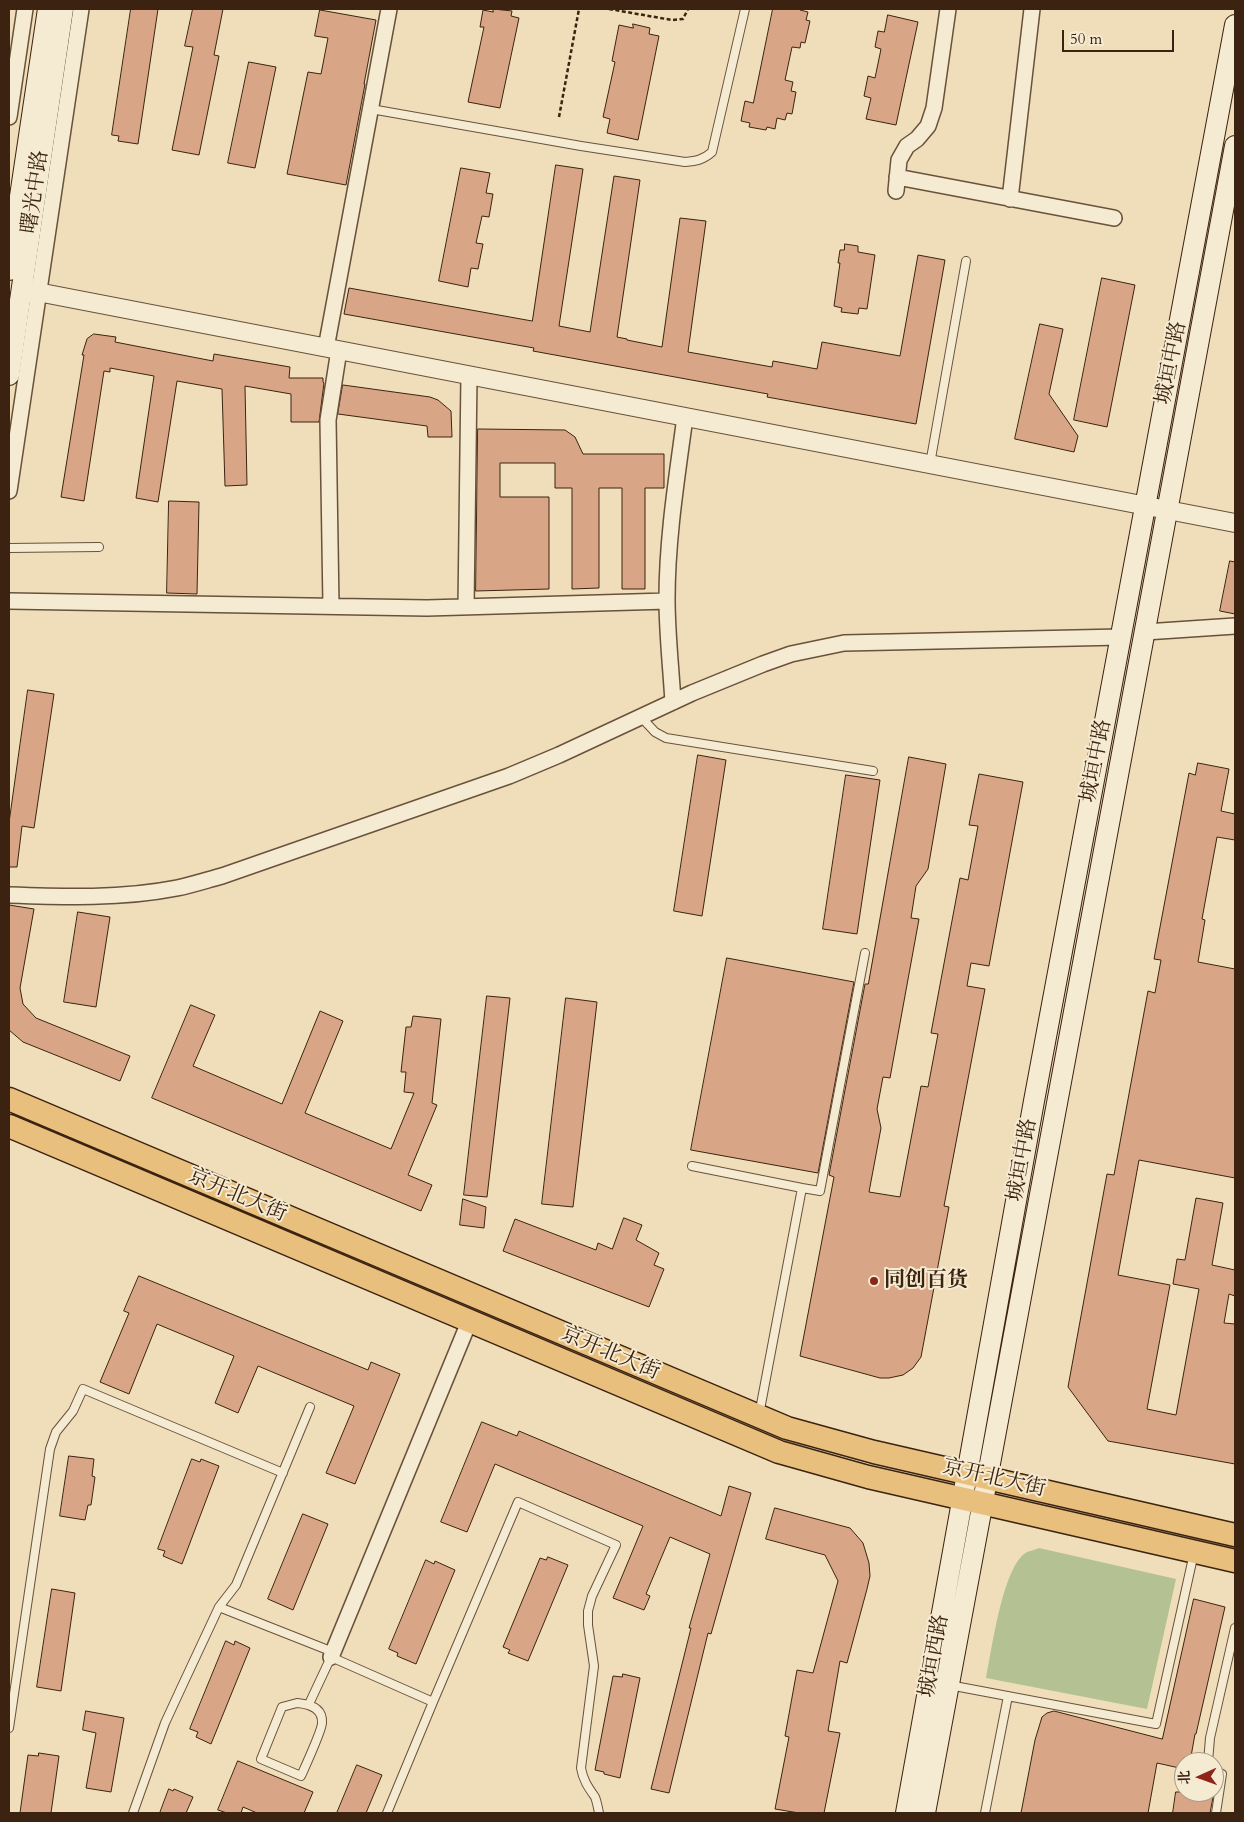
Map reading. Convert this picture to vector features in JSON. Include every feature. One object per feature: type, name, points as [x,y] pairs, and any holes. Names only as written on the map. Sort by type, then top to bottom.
[{"type":"main road","name":"曙光中路","points":[[9,270],[48,9]]},
{"type":"main road","name":"曙光中路","points":[[9,375],[30,291],[63,9]]},
{"type":"main road","name":"城垣中路","points":[[978,1475],[1034,1101],[1235,26]]},
{"type":"main road","name":"城垣中路","points":[[973,1500],[1231,190],[1235,146]]},
{"type":"main road","name":"京开北大街","points":[[9,1099],[787,1428],[842,1444],[1235,1535]]},
{"type":"main road","name":"京开北大街","points":[[9,1126],[779,1452],[868,1477],[1235,1561]]},
{"type":"main road","name":"城垣西路","points":[[925,1813],[949,1685],[973,1500]]},
{"type":"main road","name":"城垣西路","points":[[906,1813],[973,1500]]},
{"type":"street","points":[[9,117],[25,9]]},
{"type":"street","points":[[9,491],[30,291],[81,9]]},
{"type":"street","points":[[331,606],[328,420],[332,349],[389,9]]},
{"type":"street","points":[[948,9],[934,108],[928,126],[916,139],[906,146],[899,160],[896,184],[1010,199],[1114,218]]},
{"type":"street","points":[[1010,199],[1032,9]]},
{"type":"street","points":[[30,291],[1235,523]]},
{"type":"street","points":[[466,607],[470,375]]},
{"type":"street","points":[[673,702],[667,601],[668,572],[685,417]]},
{"type":"street","points":[[9,601],[466,607],[667,601]]},
{"type":"street","points":[[1145,632],[1235,626]]},
{"type":"street","points":[[9,895],[108,896],[178,888],[222,876],[509,776],[673,702],[791,654],[844,643],[1121,637]]},
{"type":"street","points":[[332,1654],[470,1322]]},
{"type":"lane","points":[[371,109],[591,148],[684,162],[697,161],[705,158],[712,152],[745,9]]},
{"type":"lane","points":[[930,464],[966,261]]},
{"type":"lane","points":[[9,548],[99,547]]},
{"type":"lane","points":[[641,717],[655,732],[666,738],[873,771]]},
{"type":"lane","points":[[692,1166],[820,1191],[865,953]]},
{"type":"lane","points":[[759,1417],[802,1188]]},
{"type":"lane","points":[[9,1728],[50,1449],[56,1432],[73,1411],[82,1389],[283,1473]]},
{"type":"lane","points":[[133,1813],[166,1723],[219,1607],[236,1585],[310,1407]]},
{"type":"lane","points":[[387,1813],[518,1502],[616,1544],[592,1596],[588,1611],[588,1625],[594,1666],[581,1768],[583,1778],[596,1799],[599,1813]]},
{"type":"lane","points":[[949,1685],[1156,1724],[1194,1552]]},
{"type":"lane","points":[[219,1607],[332,1654],[433,1702]]},
{"type":"lane","points":[[1209,1752],[1210,1738],[1235,1628]]},
{"type":"lane","points":[[309,1704],[332,1654]]},
{"type":"lane","points":[[985,1813],[1008,1696]]},
{"type":"lane","points":[[297,1703],[309,1704],[319,1711],[322,1724],[301,1776],[261,1759],[282,1707],[297,1703]]},
{"type":"path","points":[[559,117],[579,9]]},
{"type":"path","points":[[609,9],[672,20],[683,19],[688,9]]},
{"type":"green space","points":[[1039,1548],[1176,1579],[1147,1709],[986,1678],[999,1612],[1010,1577],[1016,1563],[1024,1554]]},
{"type":"building","points":[[131,9],[158,9],[138,144],[118,141],[119,136],[112,135]]},
{"type":"building","points":[[193,9],[223,9],[214,55],[219,56],[199,155],[172,150],[193,47],[185,46]]},
{"type":"building","points":[[493,9],[512,11],[511,16],[519,18],[500,108],[468,102],[484,27],[480,27],[483,10],[493,12]]},
{"type":"building","points":[[773,9],[800,9],[808,12],[806,20],[810,21],[805,43],[801,42],[800,48],[792,47],[785,80],[793,82],[791,91],[796,92],[792,114],[787,113],[785,120],[777,118],[775,129],[767,127],[766,130],[749,127],[750,123],[741,121],[745,101],[753,103]]},
{"type":"building","points":[[320,10],[376,20],[346,185],[287,174],[308,72],[321,74],[328,38],[315,36]]},
{"type":"building","points":[[888,15],[918,22],[896,125],[866,119],[871,98],[864,96],[868,76],[875,78],[881,49],[875,47],[878,31],[884,32]]},
{"type":"building","points":[[633,24],[650,28],[649,34],[659,36],[638,140],[607,133],[610,119],[603,117],[615,62],[612,61],[619,25],[633,28]]},
{"type":"building","points":[[249,62],[276,67],[255,168],[228,163]]},
{"type":"building","points":[[556,165],[583,169],[559,326],[590,332],[614,176],[640,180],[617,337],[627,340],[662,347],[680,218],[706,221],[688,352],[772,367],[773,361],[817,369],[822,342],[900,356],[918,255],[945,260],[916,424],[767,397],[768,394],[533,351],[534,348],[344,314],[349,288],[532,321]]},
{"type":"building","points":[[461,168],[490,173],[486,193],[493,194],[489,217],[482,216],[476,243],[483,244],[478,269],[471,268],[468,287],[439,281]]},
{"type":"building","points":[[845,244],[858,246],[858,252],[875,255],[867,309],[859,308],[858,314],[841,312],[842,308],[834,306],[840,250],[844,250]]},
{"type":"building","points":[[1102,278],[1135,285],[1107,427],[1074,420]]},
{"type":"building","points":[[1040,324],[1063,329],[1049,394],[1078,436],[1074,452],[1015,439]]},
{"type":"building","points":[[94,334],[116,337],[115,342],[213,361],[214,354],[290,367],[289,378],[323,378],[319,422],[291,422],[291,394],[245,386],[247,485],[225,486],[222,389],[177,381],[158,502],[136,498],[154,376],[110,368],[110,372],[104,371],[84,501],[61,497],[84,355],[82,355],[87,339]]},
{"type":"building","points":[[343,385],[430,397],[438,400],[451,411],[452,437],[428,437],[427,426],[338,414]]},
{"type":"building","points":[[478,429],[565,430],[575,437],[583,454],[664,454],[664,488],[645,488],[645,589],[622,589],[622,488],[599,488],[599,588],[572,589],[572,488],[555,488],[555,463],[500,463],[500,497],[549,497],[549,589],[476,591]]},
{"type":"building","points":[[169,501],[199,502],[197,594],[167,593]]},
{"type":"building","points":[[1230,561],[1235,562],[1235,614],[1220,611]]},
{"type":"building","points":[[28,690],[54,694],[34,828],[22,826],[17,867],[9,867],[9,823]]},
{"type":"building","points":[[698,755],[726,760],[702,916],[674,911]]},
{"type":"building","points":[[909,757],[946,764],[928,869],[916,886],[911,918],[919,919],[890,1078],[883,1077],[877,1109],[881,1128],[869,1192],[900,1197],[921,1086],[928,1087],[938,1034],[931,1033],[960,878],[968,880],[978,826],[969,825],[979,774],[1023,782],[989,966],[971,963],[967,986],[985,989],[944,1206],[949,1207],[921,1357],[913,1368],[903,1375],[880,1378],[800,1356],[834,1177],[829,1175],[865,984],[868,984]]},
{"type":"building","points":[[1198,763],[1229,769],[1221,811],[1235,814],[1235,840],[1217,837],[1202,919],[1205,920],[1198,962],[1235,969],[1235,1178],[1139,1160],[1118,1275],[1170,1285],[1147,1409],[1176,1415],[1199,1289],[1173,1284],[1177,1259],[1185,1260],[1196,1198],[1223,1203],[1212,1265],[1235,1270],[1235,1296],[1229,1294],[1224,1323],[1235,1324],[1235,1464],[1108,1441],[1068,1387],[1107,1174],[1114,1175],[1148,991],[1155,993],[1161,960],[1154,959],[1189,773],[1195,775]]},
{"type":"building","points":[[846,775],[880,780],[857,934],[823,929]]},
{"type":"building","points":[[9,905],[34,909],[20,988],[23,1004],[36,1018],[130,1056],[120,1081],[23,1042],[9,1030]]},
{"type":"building","points":[[78,912],[110,917],[96,1007],[64,1002]]},
{"type":"building","points":[[727,958],[854,982],[818,1173],[691,1150]]},
{"type":"building","points":[[487,996],[510,998],[487,1197],[464,1195]]},
{"type":"building","points":[[566,998],[597,1002],[573,1207],[542,1204]]},
{"type":"building","points":[[191,1005],[215,1015],[193,1066],[282,1104],[320,1011],[343,1021],[305,1113],[391,1149],[414,1093],[404,1092],[406,1072],[401,1072],[406,1027],[411,1027],[413,1016],[441,1019],[432,1103],[437,1105],[408,1175],[432,1185],[421,1211],[152,1098]]},
{"type":"building","points":[[463,1199],[486,1207],[484,1228],[460,1225]]},
{"type":"building","points":[[624,1218],[642,1225],[636,1240],[659,1253],[654,1265],[664,1269],[649,1307],[503,1251],[515,1219],[596,1250],[598,1243],[612,1249]]},
{"type":"building","points":[[139,1276],[368,1370],[371,1362],[400,1374],[355,1484],[326,1473],[354,1406],[258,1366],[238,1413],[215,1403],[234,1356],[157,1324],[129,1394],[100,1382],[129,1313],[124,1311]]},
{"type":"building","points":[[482,1422],[517,1436],[519,1431],[721,1516],[729,1486],[751,1493],[711,1634],[708,1633],[669,1793],[651,1789],[691,1628],[689,1628],[710,1554],[670,1537],[646,1594],[650,1596],[644,1610],[613,1598],[643,1526],[495,1464],[467,1532],[441,1522]]},
{"type":"building","points":[[69,1456],[94,1459],[92,1476],[95,1477],[91,1505],[88,1505],[85,1520],[60,1516]]},
{"type":"building","points":[[192,1459],[200,1462],[201,1459],[219,1466],[182,1564],[163,1556],[165,1551],[158,1549]]},
{"type":"building","points":[[775,1508],[850,1528],[863,1543],[869,1563],[870,1576],[847,1663],[840,1661],[828,1731],[840,1733],[824,1813],[799,1813],[775,1809],[789,1737],[785,1736],[797,1670],[813,1673],[838,1581],[825,1555],[766,1539]]},
{"type":"building","points":[[303,1514],[328,1524],[293,1610],[268,1599]]},
{"type":"building","points":[[548,1557],[568,1565],[528,1661],[508,1653],[510,1650],[503,1647],[540,1558],[546,1560]]},
{"type":"building","points":[[426,1560],[434,1564],[435,1561],[455,1570],[416,1664],[397,1656],[398,1653],[389,1649]]},
{"type":"building","points":[[52,1589],[75,1593],[61,1691],[37,1687]]},
{"type":"building","points":[[1194,1599],[1225,1607],[1192,1752],[1174,1752],[1174,1767],[1157,1763],[1148,1813],[1021,1813],[1035,1740],[1042,1717],[1047,1713],[1054,1711],[1162,1739]]},
{"type":"building","points":[[226,1641],[234,1645],[235,1641],[250,1648],[211,1744],[196,1737],[198,1732],[190,1729]]},
{"type":"building","points":[[623,1674],[640,1678],[620,1778],[595,1770],[613,1676],[622,1677]]},
{"type":"building","points":[[86,1711],[124,1718],[111,1792],[86,1788],[96,1733],[83,1730]]},
{"type":"building","points":[[39,1753],[59,1756],[51,1813],[20,1813],[28,1755],[38,1756]]},
{"type":"building","points":[[238,1761],[313,1792],[304,1813],[257,1813],[243,1807],[241,1813],[227,1813],[218,1810]]},
{"type":"building","points":[[357,1765],[382,1775],[366,1813],[337,1813]]},
{"type":"building","points":[[169,1789],[173,1791],[174,1789],[193,1797],[186,1813],[160,1813]]},
{"type":"building","points":[[1175,1802],[1212,1802],[1210,1813],[1173,1813]]},
{"type":"place","name":"同创百货","points":[[874,1281]]}]
